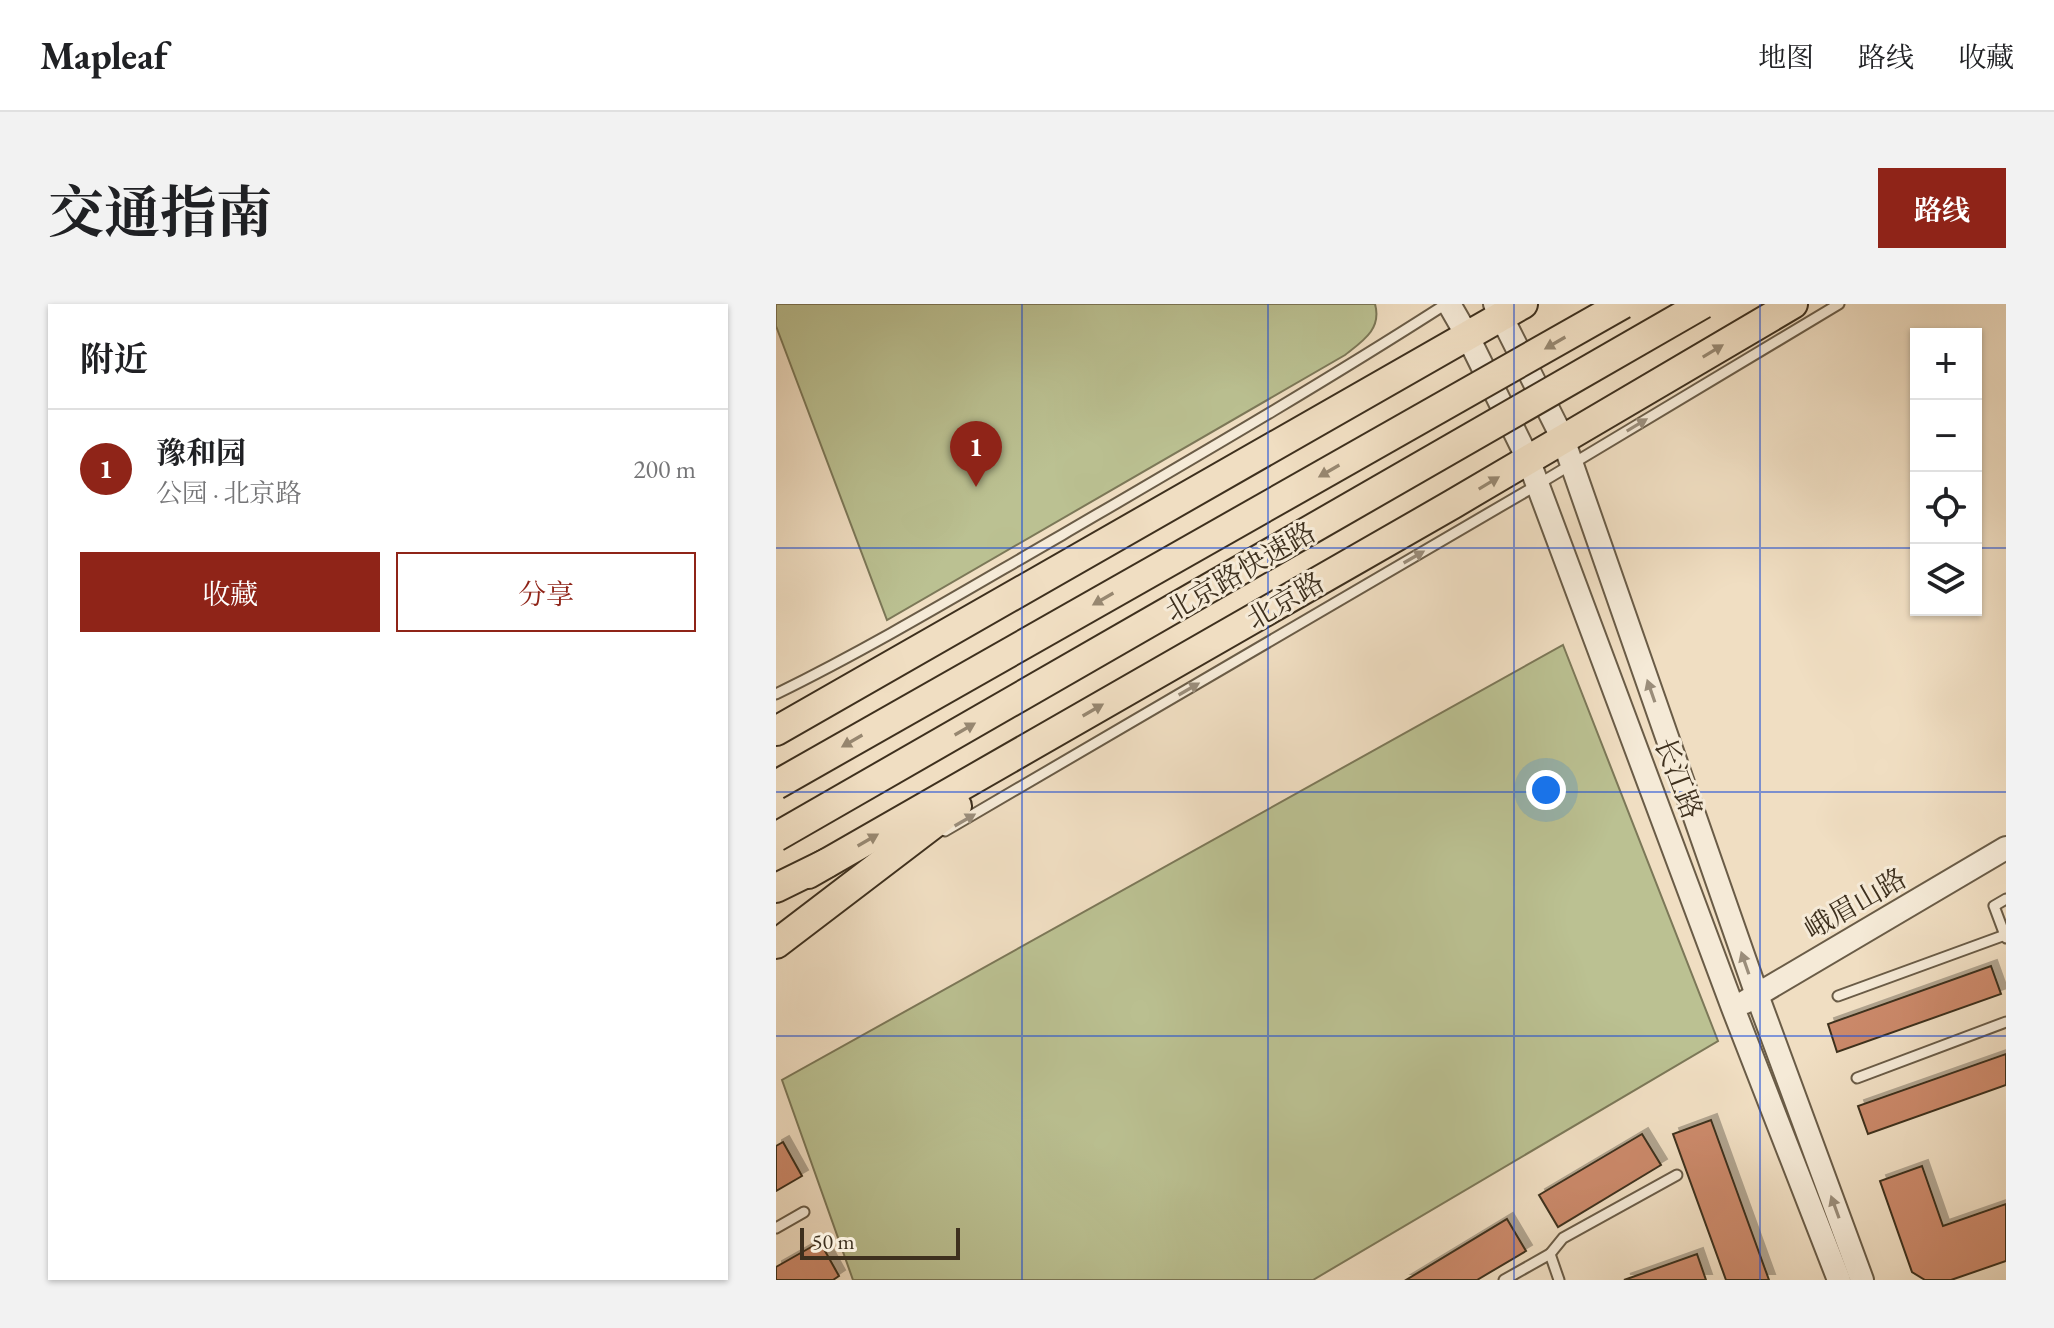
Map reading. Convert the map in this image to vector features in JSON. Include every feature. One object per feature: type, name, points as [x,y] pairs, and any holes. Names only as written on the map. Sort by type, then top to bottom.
[{"type":"main road","name":"北京路快速路","points":[[776,785],[1623,304]]},
{"type":"main road","name":"北京路快速路","points":[[776,837],[1703,304]]},
{"type":"main road","name":"北京路","points":[[776,890],[1052,734],[1568,452],[1793,304]]},
{"type":"main road","points":[[776,731],[1468,337],[1507,308]]},
{"type":"main road","points":[[776,719],[860,684]]},
{"type":"main road","points":[[776,944],[1052,734]]},
{"type":"street","name":"长江路","points":[[1447,304],[1468,337],[1533,472],[1733,1008],[1839,1280]]},
{"type":"street","name":"长江路","points":[[1507,308],[1568,452],[1757,995],[1862,1280]]},
{"type":"street","name":"峨眉山路","points":[[1733,1008],[2006,848]]},
{"type":"lane","points":[[776,694],[954,597],[1300,397],[1447,304]]},
{"type":"lane","points":[[1568,452],[1839,304]]},
{"type":"lane","points":[[776,929],[1533,472]]},
{"type":"lane","points":[[1838,996],[2005,937],[1994,906],[2006,899]]},
{"type":"lane","points":[[1857,1078],[2006,1022]]},
{"type":"lane","points":[[1504,1280],[1550,1254],[1563,1238],[1677,1175]]},
{"type":"lane","points":[[776,1228],[804,1212]]},
{"type":"lane","points":[[1550,1254],[1559,1280]]},
{"type":"green space","points":[[776,304],[1375,304],[1376,321],[1369,334],[1345,355],[887,620],[776,326]]},
{"type":"green space","points":[[1563,645],[1718,1041],[1313,1280],[853,1280],[782,1080]]},
{"type":"building","points":[[1991,966],[2001,994],[1837,1052],[1828,1024]]},
{"type":"building","points":[[2006,1054],[2006,1085],[1868,1134],[1858,1106]]},
{"type":"building","points":[[1711,1120],[1769,1280],[1726,1280],[1673,1134]]},
{"type":"building","points":[[1642,1134],[1661,1165],[1558,1227],[1539,1195]]},
{"type":"building","points":[[783,1142],[802,1176],[776,1191],[776,1146]]},
{"type":"building","points":[[1922,1166],[1943,1226],[2006,1204],[2006,1261],[1951,1280],[1925,1280],[1912,1272],[1880,1181]]},
{"type":"building","points":[[1507,1219],[1526,1251],[1477,1280],[1406,1280]]},
{"type":"building","points":[[820,1242],[839,1276],[833,1280],[776,1280],[776,1267]]},
{"type":"building","points":[[1697,1254],[1706,1280],[1624,1280]]},
{"type":"place","name":"豫和园","points":[[976,487]]}]
